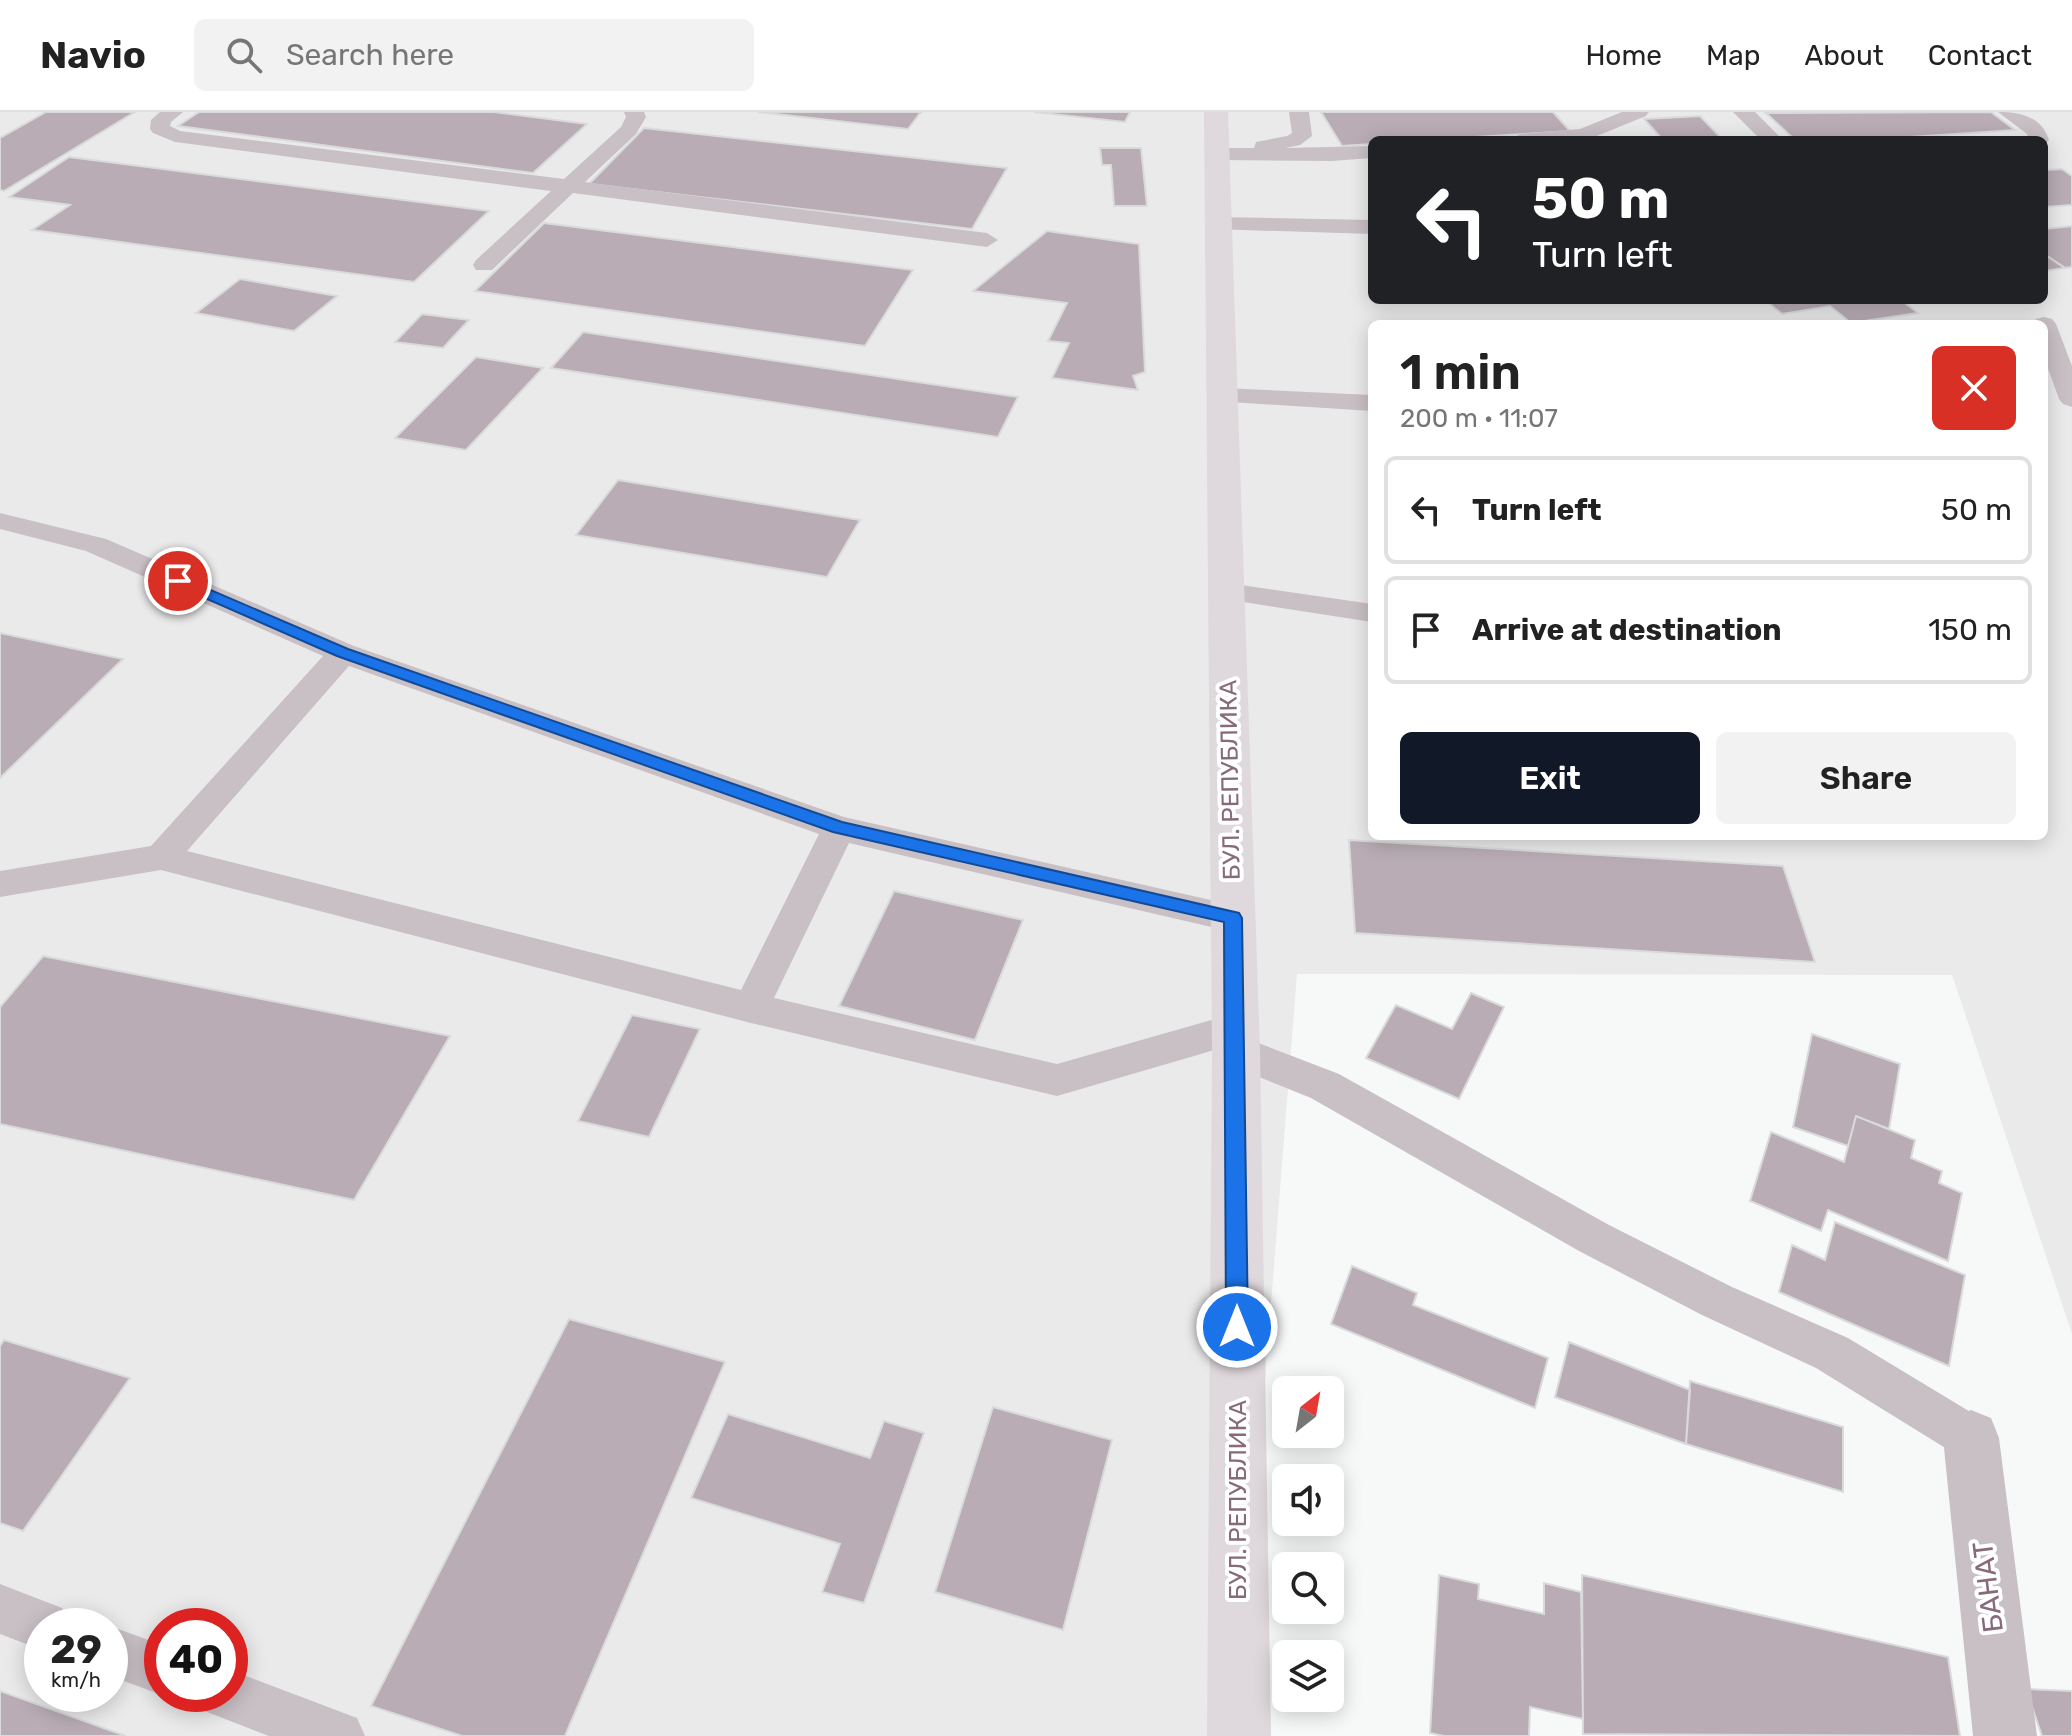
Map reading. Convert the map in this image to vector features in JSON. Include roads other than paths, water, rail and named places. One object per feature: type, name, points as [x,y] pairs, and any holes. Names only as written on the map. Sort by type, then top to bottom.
[{"type":"street","name":"БУЛ. РЕПУБЛИКА","points":[[1217,133],[1236,1039],[1239,1736]]},
{"type":"street","name":"БАНАТ","points":[[1971,1438],[2005,1736]]},
{"type":"lane","points":[[173,112],[161,120],[160,129],[175,136],[987,240]]},
{"type":"lane","points":[[484,265],[629,130],[636,117],[634,112]]},
{"type":"lane","points":[[1217,133],[1298,138],[1304,132],[1299,112]]},
{"type":"lane","points":[[1743,112],[1769,136]]},
{"type":"lane","points":[[2008,112],[2036,131],[2038,136]]},
{"type":"lane","points":[[1570,136],[1583,135],[1630,113]]},
{"type":"lane","points":[[1217,133],[1331,155],[1368,152]]},
{"type":"lane","points":[[1219,224],[1368,227]]},
{"type":"lane","points":[[2048,336],[2072,399]]},
{"type":"lane","points":[[1223,396],[1368,403]]},
{"type":"lane","points":[[0,521],[96,545],[343,653],[839,828],[1233,918]]},
{"type":"lane","points":[[1227,592],[1368,612]]},
{"type":"lane","points":[[161,857],[343,653]]},
{"type":"lane","points":[[751,1008],[839,828]]},
{"type":"lane","points":[[0,884],[161,857],[751,1008],[1057,1080],[1236,1039],[1594,1238],[1717,1301],[1832,1353],[1971,1438]]},
{"type":"lane","points":[[0,1609],[24,1618]]},
{"type":"lane","points":[[248,1702],[339,1736]]}]
